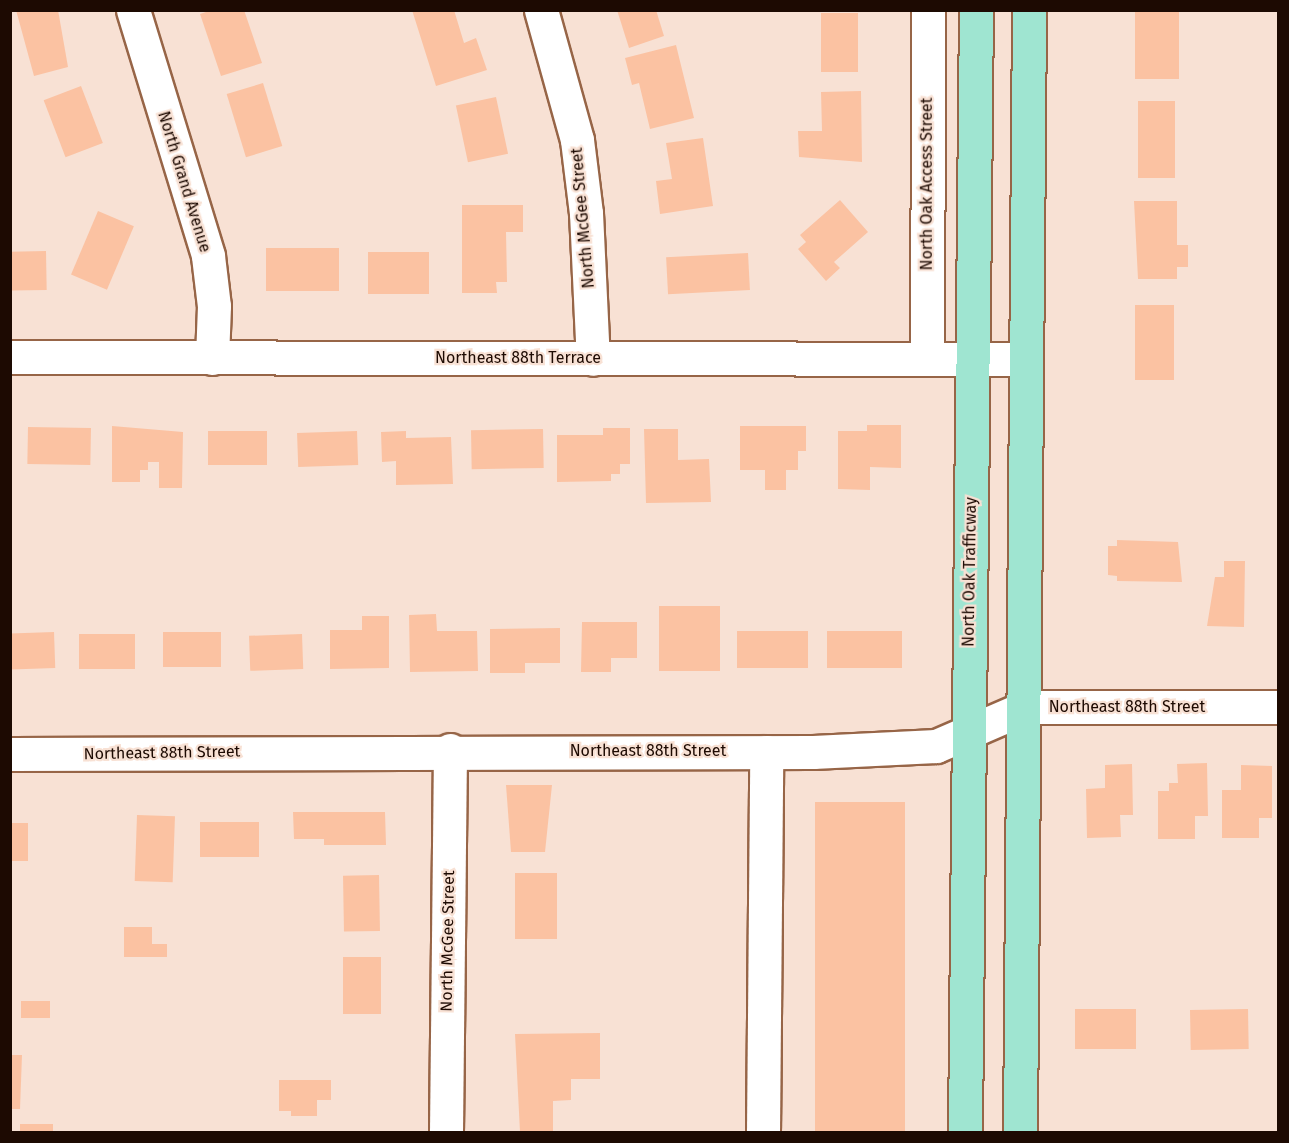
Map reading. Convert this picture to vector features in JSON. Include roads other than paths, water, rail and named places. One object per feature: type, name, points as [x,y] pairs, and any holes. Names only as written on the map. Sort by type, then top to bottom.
[{"type":"main road","name":"North Oak Trafficway","points":[[965,1132],[966,733],[973,359],[976,10]]},
{"type":"main road","points":[[1020,1132],[1026,707],[1029,10]]},
{"type":"street","name":"North Grand Avenue","points":[[133,10],[208,256],[214,306],[212,358]]},
{"type":"street","name":"North McGee Street","points":[[542,10],[576,140],[586,213],[593,359]]},
{"type":"street","name":"North Oak Access Street","points":[[927,358],[928,10]]},
{"type":"street","name":"Northeast 88th Terrace","points":[[10,357],[1026,359]]},
{"type":"street","name":"Northeast 88th Street","points":[[10,754],[450,750],[766,752],[936,746],[1026,707],[1278,707]]},
{"type":"street","name":"North McGee Street","points":[[446,1132],[450,750]]},
{"type":"street","points":[[763,1132],[766,752]]}]
